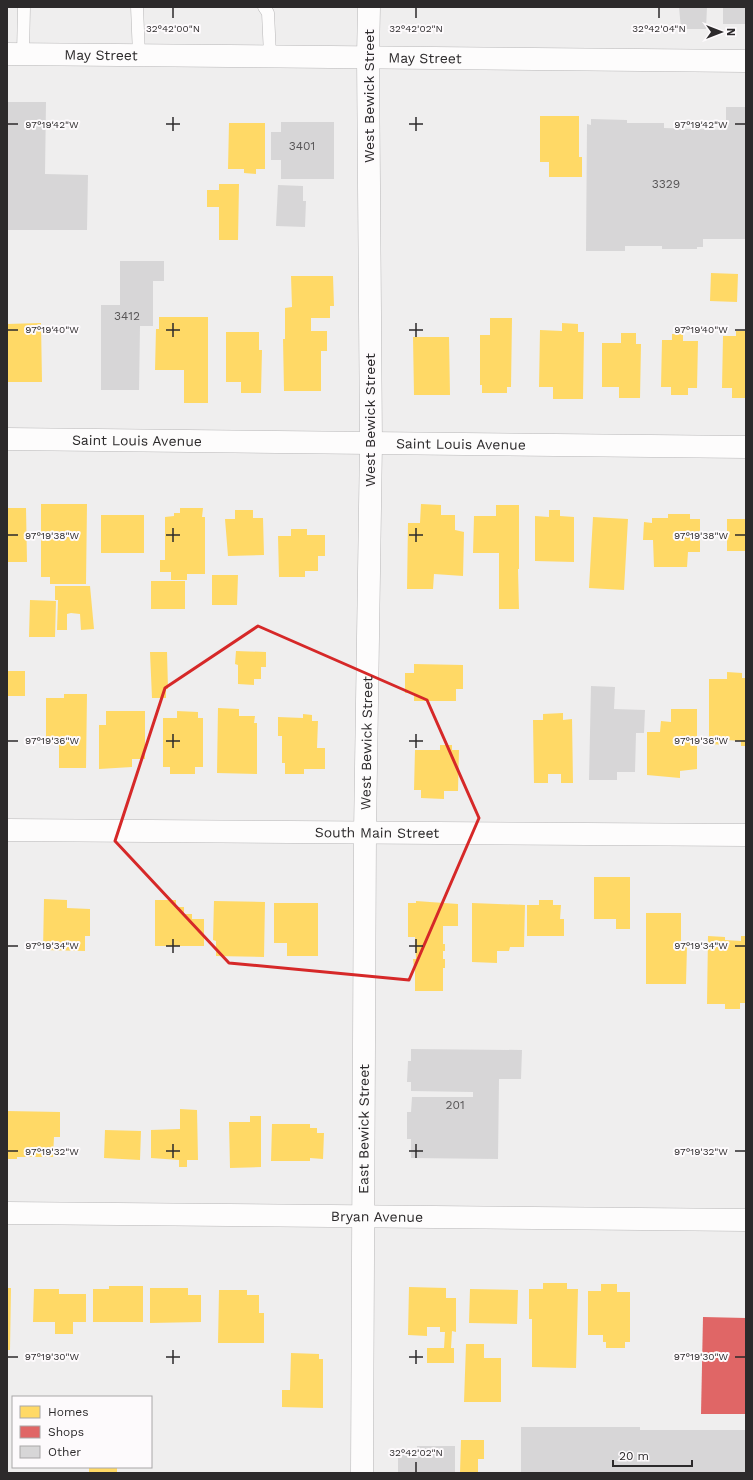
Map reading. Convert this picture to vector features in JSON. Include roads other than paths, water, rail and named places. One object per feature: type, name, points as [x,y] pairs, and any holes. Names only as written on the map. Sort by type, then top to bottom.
[{"type":"street","name":"West Bewick Street","points":[[365,832],[371,443],[368,56],[369,7]]},
{"type":"street","name":"May Street","points":[[15,54],[270,55],[746,61]]},
{"type":"street","name":"Saint Louis Avenue","points":[[7,439],[746,447]]},
{"type":"street","name":"South Main Street","points":[[7,830],[746,835]]},
{"type":"street","name":"East Bewick Street","points":[[362,1473],[365,832]]},
{"type":"street","name":"Bryan Avenue","points":[[7,1213],[746,1220]]},
{"type":"lane","points":[[15,54],[24,7]]},
{"type":"lane","points":[[137,7],[139,55]]},
{"type":"lane","points":[[264,7],[268,12],[270,55]]}]
